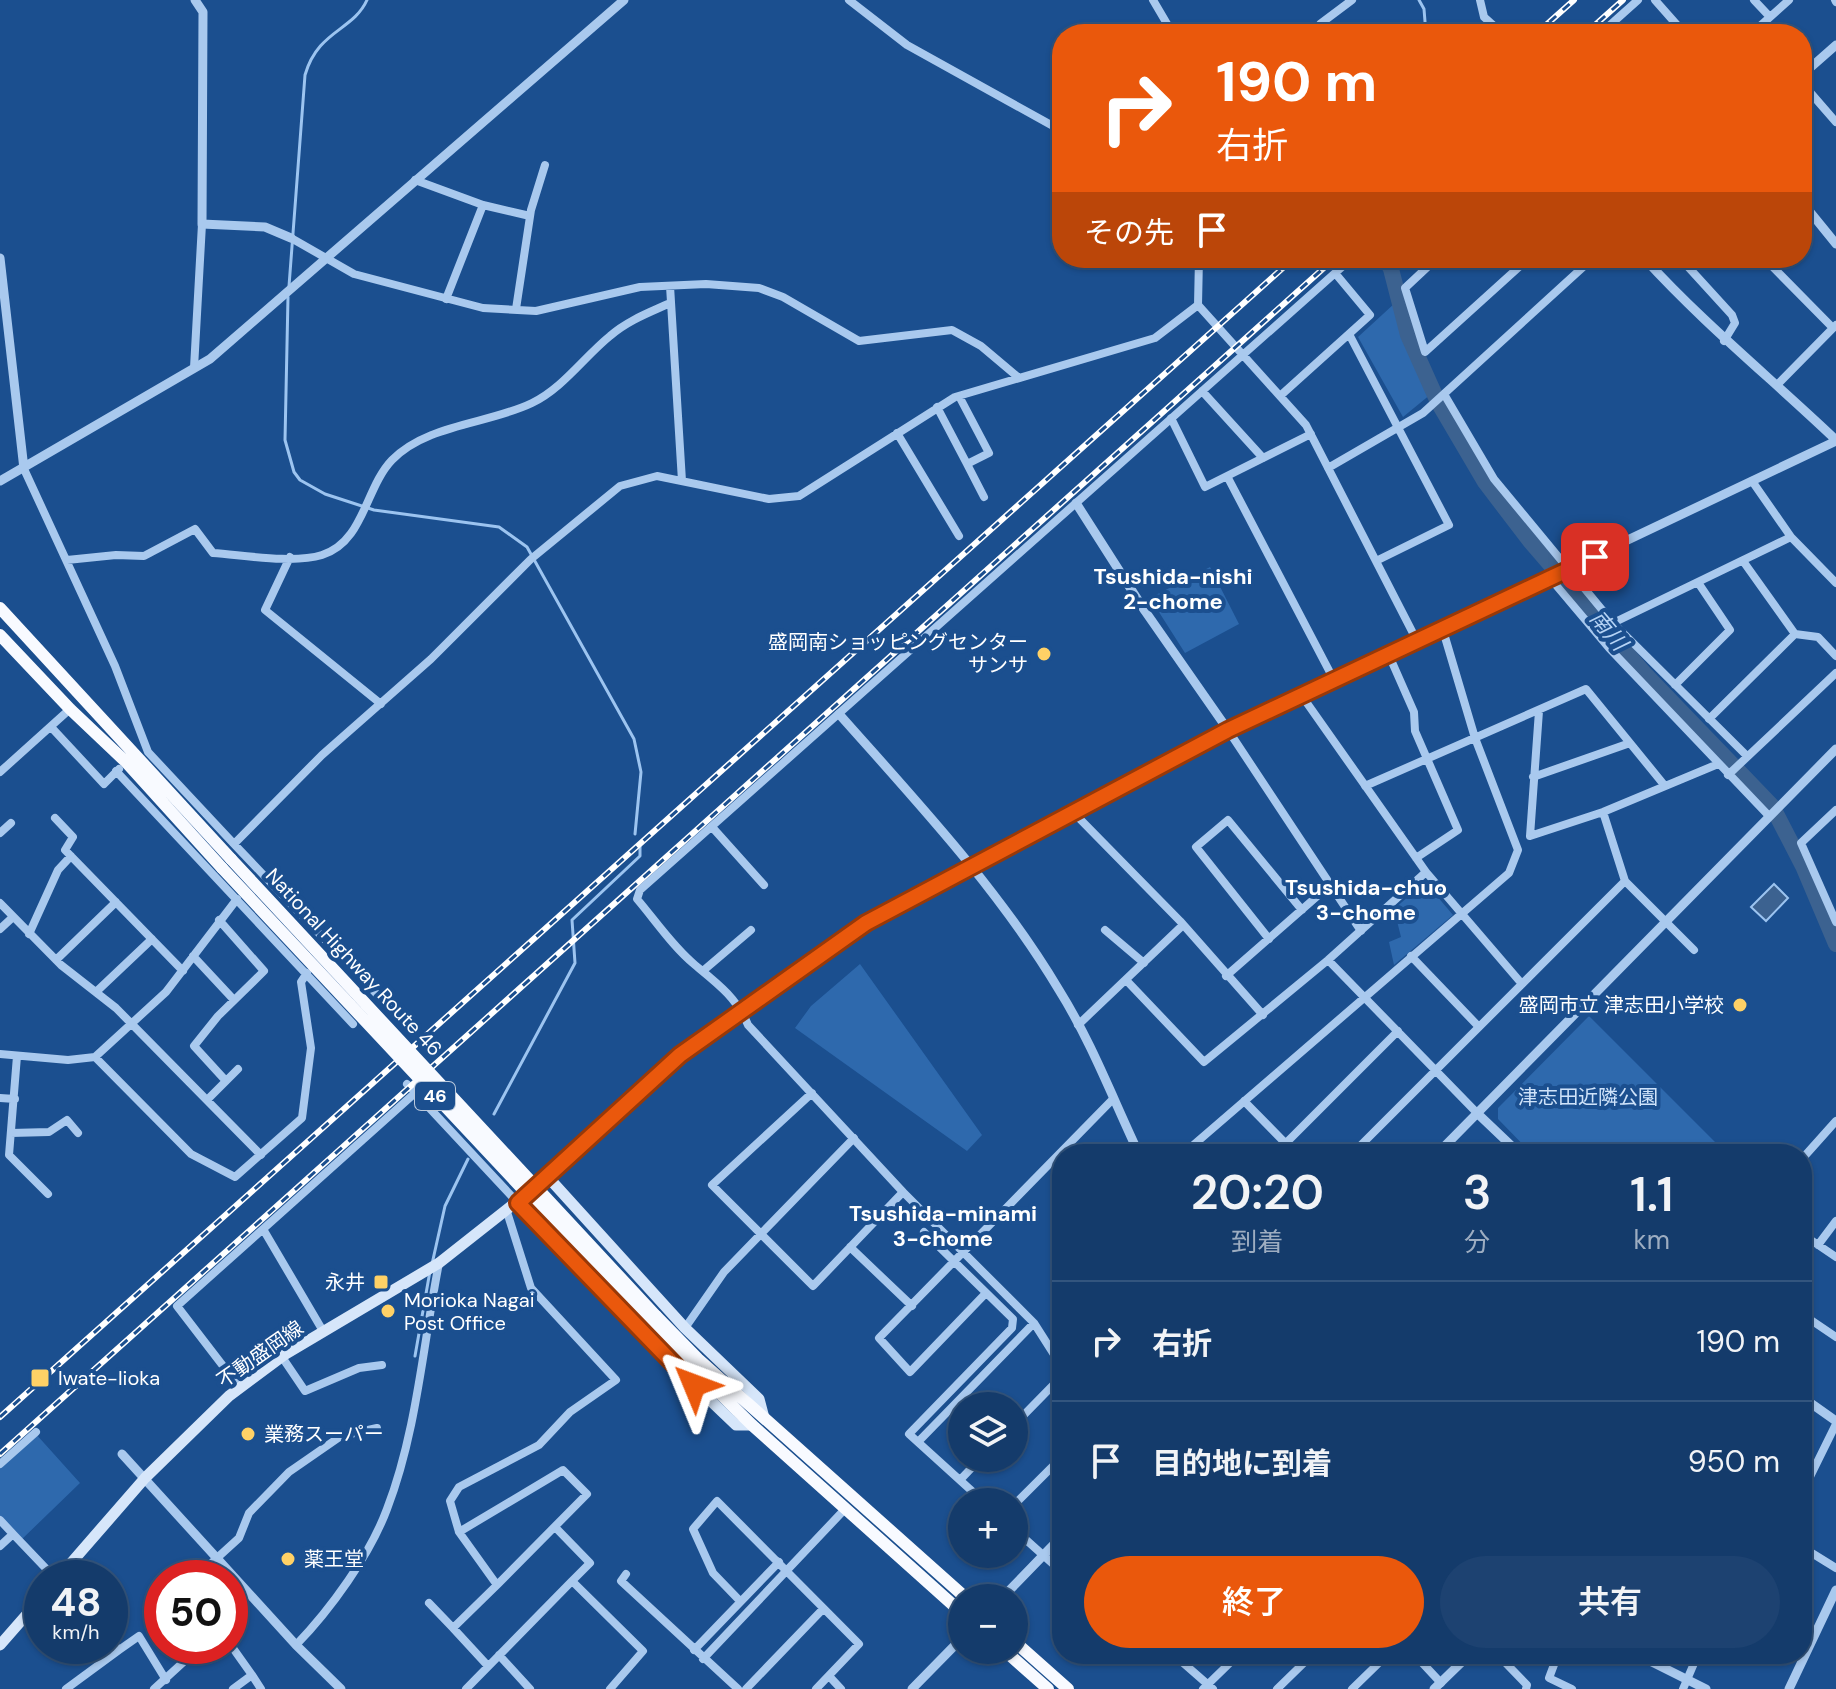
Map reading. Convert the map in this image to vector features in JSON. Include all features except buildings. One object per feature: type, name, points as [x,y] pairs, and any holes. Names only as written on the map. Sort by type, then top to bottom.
[{"type":"highway","name":"National Highway Route 46","points":[[0,608],[126,763]]},
{"type":"highway","name":"National Highway Route 46","points":[[3,644],[226,863],[653,1320],[845,1509],[948,1601]]},
{"type":"highway","name":"National Highway Route 46","points":[[758,1422],[949,1584]]},
{"type":"highway","points":[[1028,1653],[1068,1689]]},
{"type":"highway","points":[[1020,1664],[1048,1689]]},
{"type":"main road","name":"不動盛岡線","points":[[73,1560],[145,1478],[240,1388],[323,1331],[438,1264],[548,1177]]},
{"type":"main road","points":[[518,1203],[673,1365],[736,1425],[758,1422],[759,1399],[685,1328],[548,1177]]},
{"type":"main road","points":[[0,1645],[24,1618]]},
{"type":"street","points":[[194,368],[202,224],[203,12],[195,0]]},
{"type":"street","points":[[0,481],[210,359],[624,0]]},
{"type":"street","points":[[849,0],[907,45],[1052,125]]},
{"type":"street","points":[[1153,0],[1167,24]]},
{"type":"street","points":[[1320,24],[1352,0]]},
{"type":"street","points":[[1480,0],[1484,17],[1492,24]]},
{"type":"street","points":[[1612,24],[1638,0]]},
{"type":"street","points":[[1655,0],[1676,24]]},
{"type":"street","points":[[1754,0],[1770,17]]},
{"type":"street","points":[[1762,24],[1789,0]]},
{"type":"street","points":[[1812,66],[1836,45]]},
{"type":"street","points":[[1812,94],[1836,122]]},
{"type":"street","points":[[516,309],[530,216],[545,165]]},
{"type":"street","points":[[415,180],[483,205],[530,216]]},
{"type":"street","points":[[446,299],[483,205]]},
{"type":"street","points":[[1812,214],[1836,244]]},
{"type":"street","points":[[202,224],[265,227],[293,239],[324,260],[354,274],[483,308],[536,311],[640,287],[759,288],[783,297],[859,341],[952,330],[981,346],[1019,378]]},
{"type":"street","points":[[0,258],[24,469],[115,666],[148,752],[408,1027]]},
{"type":"street","points":[[1199,268],[1198,305],[1311,434],[1416,639]]},
{"type":"street","points":[[1052,1351],[1034,1323],[903,1192],[748,1025],[742,1010],[637,899],[640,890],[1341,268]]},
{"type":"street","points":[[1426,268],[1405,288],[1425,352],[1518,268]]},
{"type":"street","points":[[1328,468],[1399,429],[1444,394],[1582,268]]},
{"type":"street","points":[[548,1177],[680,1055],[866,923],[1228,730],[1836,441],[1778,384],[1724,341],[1654,268]]},
{"type":"street","points":[[1689,268],[1732,315],[1735,323],[1724,341]]},
{"type":"street","points":[[1774,268],[1834,325],[1778,384]]},
{"type":"street","points":[[1280,396],[1370,315],[1335,273]]},
{"type":"street","points":[[670,286],[668,304],[682,481]]},
{"type":"street","points":[[67,560],[116,555],[144,556],[195,529],[213,553],[290,557],[321,555],[335,549],[354,530],[378,476],[395,457],[422,441],[530,404],[548,394],[611,335],[668,304]]},
{"type":"street","points":[[234,844],[322,755],[381,704],[534,557],[620,486],[657,476],[783,500],[817,487],[937,407],[959,396],[1155,338],[1198,305]]},
{"type":"street","points":[[1349,334],[1449,525],[1376,561]]},
{"type":"street","points":[[1202,391],[1263,458]]},
{"type":"street","points":[[1444,394],[1494,479],[1613,623],[1747,756]]},
{"type":"street","points":[[959,396],[989,453],[967,464]]},
{"type":"street","points":[[937,407],[984,497]]},
{"type":"street","points":[[1171,418],[1205,487],[1311,434]]},
{"type":"street","points":[[897,433],[959,536]]},
{"type":"street","points":[[1227,476],[1334,680]]},
{"type":"street","points":[[1752,481],[1791,537],[1836,583]]},
{"type":"street","points":[[1076,503],[1145,611],[1361,931]]},
{"type":"street","points":[[1613,623],[1791,537]]},
{"type":"street","points":[[290,557],[265,610],[381,704]]},
{"type":"street","points":[[1743,561],[1795,634],[1818,637],[1836,656]]},
{"type":"street","points":[[1550,578],[1609,648],[1769,816]]},
{"type":"street","points":[[1675,685],[1730,630],[1699,584]]},
{"type":"street","points":[[1195,1144],[1509,873],[1518,850],[1475,738],[1442,627]]},
{"type":"street","points":[[1709,719],[1795,634]]},
{"type":"street","points":[[1388,653],[1414,712],[1415,731],[1458,830],[1416,858]]},
{"type":"street","points":[[1728,775],[1836,673]]},
{"type":"street","points":[[1365,786],[1586,689],[1665,786]]},
{"type":"street","points":[[1302,696],[1426,872],[1522,984]]},
{"type":"street","points":[[0,772],[70,709]]},
{"type":"street","points":[[1539,711],[1530,836],[1603,812],[1718,764]]},
{"type":"street","points":[[839,714],[973,866],[1018,927],[1078,1025],[1134,1144]]},
{"type":"street","points":[[51,727],[104,784],[126,763],[140,736]]},
{"type":"street","points":[[1533,777],[1630,743]]},
{"type":"street","points":[[1447,1144],[1836,749]]},
{"type":"street","points":[[126,763],[237,899],[353,1024]]},
{"type":"street","points":[[1836,810],[1801,843],[1836,922]]},
{"type":"street","points":[[1603,812],[1625,881],[1694,950]]},
{"type":"street","points":[[1074,813],[1183,925],[1263,1015]]},
{"type":"street","points":[[55,818],[73,837],[65,848],[71,856],[183,971]]},
{"type":"street","points":[[1269,939],[1196,847],[1228,820],[1302,910]]},
{"type":"street","points":[[0,833],[11,823]]},
{"type":"street","points":[[712,827],[764,885]]},
{"type":"street","points":[[29,934],[58,870],[71,856]]},
{"type":"street","points":[[1126,980],[1204,1062],[1328,960],[1426,872]]},
{"type":"street","points":[[1362,1144],[1625,881]]},
{"type":"street","points":[[1226,976],[1330,885]]},
{"type":"street","points":[[1828,904],[1836,896]]},
{"type":"street","points":[[0,1054],[77,1061],[95,1057],[183,971],[237,899]]},
{"type":"street","points":[[56,960],[116,902]]},
{"type":"street","points":[[0,903],[56,960],[132,1023],[261,1155]]},
{"type":"street","points":[[0,929],[13,917]]},
{"type":"street","points":[[219,920],[264,971],[194,1046],[226,1081]]},
{"type":"street","points":[[1078,1025],[1183,925]]},
{"type":"street","points":[[704,970],[751,930]]},
{"type":"street","points":[[1105,930],[1144,963]]},
{"type":"street","points":[[96,992],[152,939]]},
{"type":"street","points":[[193,956],[234,1000]]},
{"type":"street","points":[[1411,956],[1479,1027]]},
{"type":"street","points":[[1328,960],[1510,1144]]},
{"type":"street","points":[[95,1057],[200,1161],[235,1177],[302,1118],[311,1048],[301,982],[307,973]]},
{"type":"street","points":[[1244,1101],[1285,1143],[1398,1031]]},
{"type":"street","points":[[17,1056],[9,1155],[48,1194]]},
{"type":"street","points":[[207,1100],[238,1069]]},
{"type":"street","points":[[407,1084],[518,1203]]},
{"type":"street","points":[[240,1388],[177,1306],[415,1093]]},
{"type":"street","points":[[812,1093],[712,1185],[813,1286],[903,1192]]},
{"type":"street","points":[[0,1098],[15,1099]]},
{"type":"street","points":[[1070,1144],[1113,1099]]},
{"type":"street","points":[[11,1133],[49,1132],[67,1120],[78,1133]]},
{"type":"street","points":[[1812,1148],[1836,1121]]},
{"type":"street","points":[[685,1328],[724,1272],[854,1138]]},
{"type":"street","points":[[986,1293],[910,1372],[879,1338],[1052,1162]]},
{"type":"street","points":[[497,1585],[459,1532],[450,1501],[459,1487],[539,1445],[570,1412],[616,1380],[531,1288],[507,1212]]},
{"type":"street","points":[[1818,1245],[1836,1221]]},
{"type":"street","points":[[263,1229],[323,1331]]},
{"type":"street","points":[[924,1232],[1013,1319],[1012,1328],[909,1434],[969,1488]]},
{"type":"street","points":[[1812,1241],[1836,1257]]},
{"type":"street","points":[[850,1247],[912,1306]]},
{"type":"street","points":[[296,1645],[330,1609],[386,1511],[412,1412],[438,1264]]},
{"type":"street","points":[[1812,1321],[1836,1337]]},
{"type":"street","points":[[918,1442],[1034,1323]]},
{"type":"street","points":[[282,1357],[305,1391],[359,1368],[382,1365]]},
{"type":"street","points":[[1028,1411],[1052,1386]]},
{"type":"street","points":[[1812,1405],[1836,1423],[1812,1465]]},
{"type":"street","points":[[216,1560],[239,1538],[249,1513],[289,1472],[341,1436],[377,1428]]},
{"type":"street","points":[[0,1464],[36,1432]]},
{"type":"street","points":[[122,1454],[296,1645],[341,1689]]},
{"type":"street","points":[[1028,1491],[1052,1467]]},
{"type":"street","points":[[453,1628],[587,1494],[563,1470],[459,1532]]},
{"type":"street","points":[[960,1480],[968,1472]]},
{"type":"street","points":[[740,1601],[713,1573],[693,1529],[717,1501],[859,1644],[816,1689]]},
{"type":"street","points":[[703,1659],[845,1509]]},
{"type":"street","points":[[0,1520],[39,1560]]},
{"type":"street","points":[[466,1689],[590,1563],[555,1527]]},
{"type":"street","points":[[0,1546],[13,1534]]},
{"type":"street","points":[[1028,1542],[1052,1563]]},
{"type":"street","points":[[1015,1584],[1052,1546]]},
{"type":"street","points":[[1812,1553],[1836,1568]]},
{"type":"street","points":[[694,1650],[779,1562]]},
{"type":"street","points":[[626,1574],[621,1581],[738,1689]]},
{"type":"street","points":[[572,1581],[643,1651],[610,1689]]},
{"type":"street","points":[[1812,1641],[1836,1590]]},
{"type":"street","points":[[429,1603],[488,1666]]},
{"type":"street","points":[[746,1689],[823,1609]]},
{"type":"street","points":[[128,1644],[139,1636],[166,1680]]},
{"type":"street","points":[[912,1689],[948,1652]]},
{"type":"street","points":[[499,1655],[530,1689]]},
{"type":"street","points":[[66,1689],[100,1664]]},
{"type":"street","points":[[154,1689],[182,1664]]},
{"type":"street","points":[[244,1664],[261,1689]]},
{"type":"street","points":[[1184,1664],[1208,1687],[1230,1664]]},
{"type":"street","points":[[1277,1689],[1303,1664]]},
{"type":"street","points":[[1352,1689],[1378,1664]]},
{"type":"street","points":[[1422,1664],[1438,1686],[1460,1664]]},
{"type":"street","points":[[1507,1664],[1527,1685],[1526,1689]]},
{"type":"street","points":[[1554,1664],[1549,1678],[1572,1689]]},
{"type":"street","points":[[1652,1664],[1685,1684],[1706,1689]]},
{"type":"street","points":[[1685,1684],[1694,1664]]},
{"type":"street","points":[[1789,1689],[1801,1664]]},
{"type":"street","points":[[233,1689],[252,1675]]},
{"type":"street","points":[[829,1676],[841,1689]]},
{"type":"green space","points":[[1395,303],[1401,328],[1431,394],[1403,417],[1358,337]]},
{"type":"green space","points":[[1210,567],[1239,624],[1185,653],[1150,598]]},
{"type":"green space","points":[[1425,882],[1453,915],[1394,965],[1389,942],[1401,937],[1394,909]]},
{"type":"green space","points":[[860,964],[982,1135],[967,1151],[795,1028],[811,1006]]},
{"type":"green space","name":"津志田近隣公園","points":[[1589,1016],[1717,1144],[1522,1144],[1498,1119],[1498,1108]]},
{"type":"green space","points":[[35,1433],[80,1483],[20,1541],[0,1520],[0,1464]]},
{"type":"shaded area","points":[[1774,884],[1788,898],[1766,921],[1751,907]]},
{"type":"waterway","points":[[289,286],[305,75],[318,49],[353,18],[367,0]]},
{"type":"waterway","name":"南川","points":[[1419,0],[1424,9],[1425,24]]},
{"type":"waterway","name":"南川","points":[[1390,268],[1408,335],[1438,402],[1485,482],[1530,541],[1644,673],[1772,806],[1803,866],[1836,944]]},
{"type":"waterway","points":[[288,297],[285,440],[294,472],[300,480],[325,494],[374,510],[499,527],[527,547],[634,739],[641,772],[635,834]]},
{"type":"waterway","points":[[494,1114],[575,963],[572,920],[640,856],[640,844]]},
{"type":"waterway","points":[[432,1264],[445,1206],[468,1159]]},
{"type":"waterway","points":[[415,1356],[430,1271]]},
{"type":"railway","points":[[1547,24],[1574,0]]},
{"type":"railway","points":[[1596,24],[1623,0]]},
{"type":"railway","points":[[0,1417],[1283,268]]},
{"type":"railway","points":[[0,1454],[1324,268]]},
{"type":"place","name":"盛岡南ショッピングセンター サンサ","points":[[1044,654]]},
{"type":"place","name":"盛岡市立 津志田小学校","points":[[1740,1005]]},
{"type":"place","name":"永井","points":[[381,1282]]},
{"type":"place","name":"Morioka Nagai Post Office","points":[[388,1311]]},
{"type":"place","name":"Iwate-Iioka","points":[[40,1378]]},
{"type":"place","name":"業務スーパー","points":[[248,1434]]},
{"type":"place","name":"薬王堂","points":[[288,1559]]},
{"type":"district","name":"Tsushida-nishi 2-chome","points":[[1173,588]]},
{"type":"district","name":"Tsushida-chuo 3-chome","points":[[1366,900]]},
{"type":"district","name":"Tsushida-minami 3-chome","points":[[943,1226]]},
{"type":"route","points":[[694,1385],[518,1203],[680,1055],[866,923],[1228,730],[1595,557]]}]
